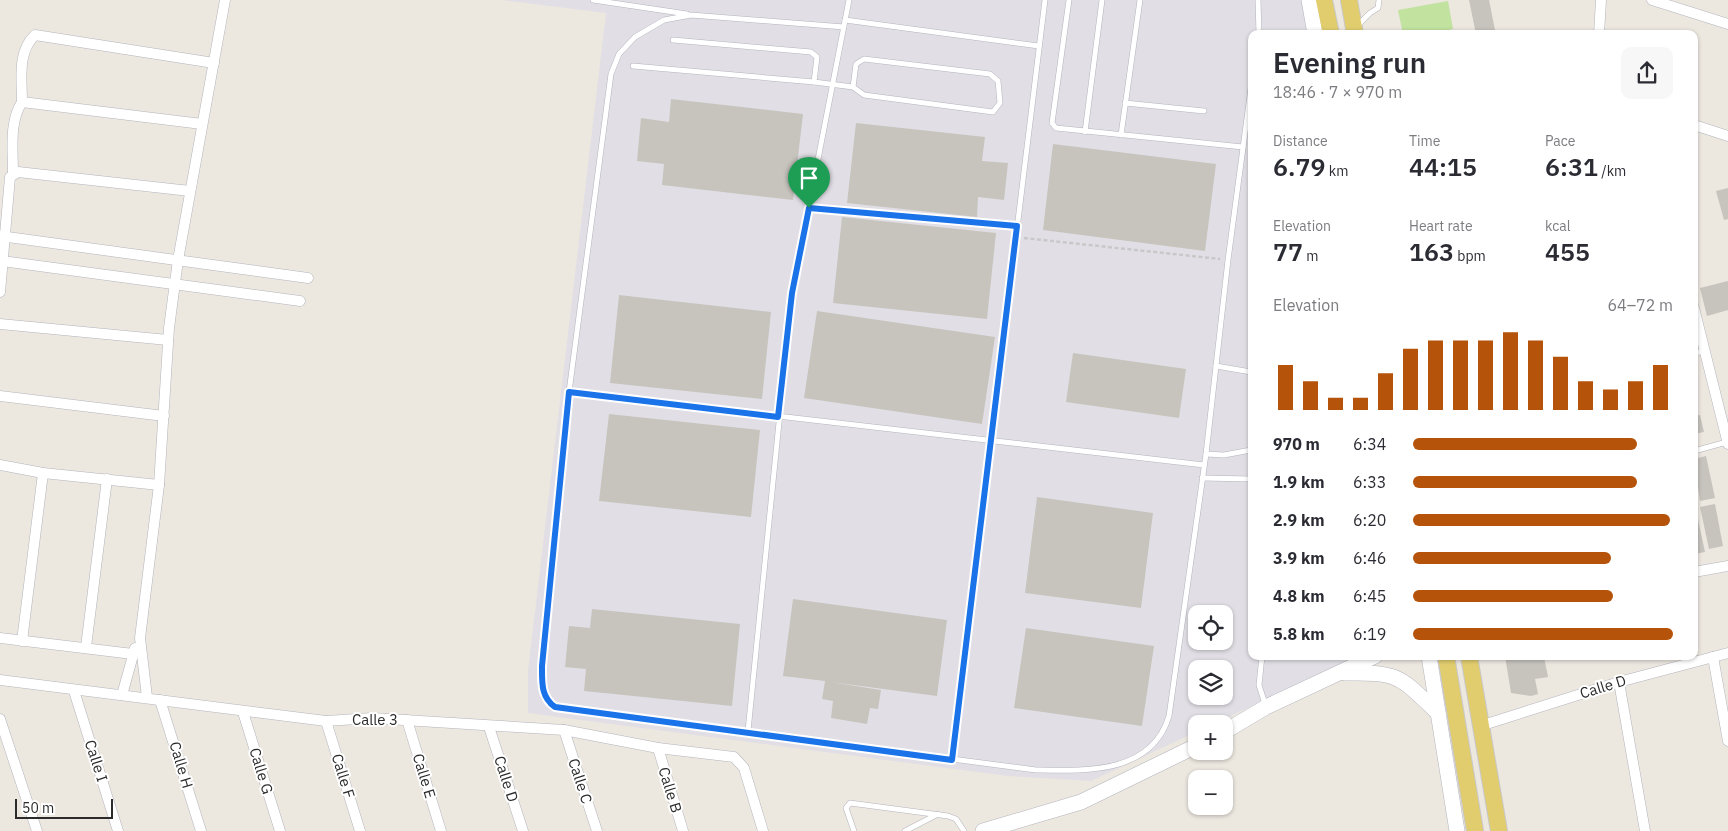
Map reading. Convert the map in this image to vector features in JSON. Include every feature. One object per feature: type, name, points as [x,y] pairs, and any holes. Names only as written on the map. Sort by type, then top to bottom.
[{"type":"main road","points":[[1324,0],[1330,30]]},
{"type":"main road","points":[[1349,0],[1354,30]]},
{"type":"main road","points":[[1447,660],[1475,831]]},
{"type":"main road","points":[[1470,660],[1500,831]]},
{"type":"street","points":[[147,697],[140,638],[159,485],[168,340],[174,284],[225,0]]},
{"type":"street","points":[[1309,0],[1314,30]]},
{"type":"street","points":[[1599,30],[1601,0]]},
{"type":"street","points":[[1652,0],[1728,24]]},
{"type":"street","points":[[0,292],[3,236],[10,176],[13,173],[12,142],[16,111],[22,102],[22,59],[27,42],[35,35],[214,63]]},
{"type":"street","points":[[22,102],[202,124]]},
{"type":"street","points":[[1698,125],[1728,136]]},
{"type":"street","points":[[13,173],[18,172],[190,191]]},
{"type":"street","points":[[3,236],[308,278]]},
{"type":"street","points":[[2,262],[300,301]]},
{"type":"street","points":[[0,324],[83,334],[168,340]]},
{"type":"street","points":[[1698,324],[1728,443]]},
{"type":"street","points":[[0,396],[164,416]]},
{"type":"street","points":[[0,465],[43,473],[159,485]]},
{"type":"street","points":[[22,641],[43,473]]},
{"type":"street","points":[[86,647],[107,479]]},
{"type":"street","points":[[1698,571],[1728,566]]},
{"type":"street","points":[[0,638],[133,654]]},
{"type":"street","points":[[122,695],[133,654],[140,638]]},
{"type":"street","name":"Calle D","points":[[1480,726],[1619,682],[1728,653]]},
{"type":"street","points":[[1714,657],[1728,741]]},
{"type":"street","points":[[1233,727],[1266,707],[1367,660]]},
{"type":"street","points":[[1430,660],[1457,831]]},
{"type":"street","points":[[1341,673],[1391,674],[1403,681],[1438,712]]},
{"type":"street","name":"Calle 3","points":[[0,680],[74,691],[147,697],[243,712],[326,721],[372,718],[489,727],[564,730],[658,748],[734,757],[744,768],[763,831]]},
{"type":"street","points":[[1619,682],[1645,831]]},
{"type":"street","name":"Calle I","points":[[74,691],[118,831]]},
{"type":"street","name":"Calle H","points":[[160,700],[201,831]]},
{"type":"street","name":"Calle G","points":[[243,712],[280,831]]},
{"type":"street","points":[[0,718],[37,831]]},
{"type":"street","name":"Calle E","points":[[407,720],[441,831]]},
{"type":"street","name":"Calle F","points":[[326,721],[360,831]]},
{"type":"street","name":"Calle D","points":[[489,727],[523,831]]},
{"type":"street","name":"Calle C","points":[[564,730],[597,831]]},
{"type":"street","name":"Calle B","points":[[658,748],[683,831]]},
{"type":"street","points":[[983,831],[1081,802],[1188,750]]},
{"type":"lane","points":[[593,0],[691,15],[844,27]]},
{"type":"lane","points":[[748,731],[778,417],[792,293],[849,0]]},
{"type":"lane","points":[[952,760],[1045,0]]},
{"type":"lane","points":[[1069,0],[1052,123],[1056,128],[1243,147]]},
{"type":"lane","points":[[1085,132],[1102,0]]},
{"type":"lane","points":[[1121,135],[1140,0]]},
{"type":"lane","points":[[1258,0],[1259,30]]},
{"type":"lane","points":[[1355,30],[1370,12],[1378,8],[1379,0]]},
{"type":"lane","points":[[691,15],[664,20],[635,37],[619,54],[611,74],[569,392],[542,666],[542,686],[547,701],[555,707],[1036,770],[1096,770],[1120,763],[1156,744],[1164,732],[1169,716],[1206,454],[1228,260],[1248,110]]},
{"type":"lane","points":[[846,20],[1039,46]]},
{"type":"lane","points":[[673,40],[811,52],[817,57],[814,82]]},
{"type":"lane","points":[[633,66],[814,82],[853,87],[864,95],[993,112],[1000,103],[998,81],[990,74],[864,58],[856,64],[853,87]]},
{"type":"lane","points":[[1125,103],[1204,112]]},
{"type":"lane","points":[[1698,353],[1705,351]]},
{"type":"lane","points":[[1216,366],[1248,371]]},
{"type":"lane","points":[[569,392],[778,417],[991,439],[1204,465]]},
{"type":"lane","points":[[1698,450],[1728,443]]},
{"type":"lane","points":[[1206,454],[1224,455],[1248,451]]},
{"type":"lane","points":[[1202,478],[1248,479]]},
{"type":"lane","points":[[1262,660],[1259,685],[1266,707]]},
{"type":"lane","points":[[854,831],[846,808],[850,803],[938,814],[956,819],[964,831]]},
{"type":"lane","points":[[905,831],[938,814]]},
{"type":"path","points":[[809,208],[1017,226]]},
{"type":"path","points":[[1015,237],[1228,260]]},
{"type":"shaded area","points":[[502,0],[1320,0],[1325,30],[1248,30],[1248,660],[1350,660],[1233,715],[1188,715],[1188,736],[1091,781],[1008,776],[528,713],[528,671],[606,13]]},
{"type":"green space","points":[[1448,1],[1453,29],[1402,30],[1398,10]]},
{"type":"building","points":[[1469,0],[1489,0],[1495,30],[1475,30]]},
{"type":"building","points":[[671,99],[803,114],[793,200],[662,185],[664,164],[637,161],[641,118],[669,122]]},
{"type":"building","points":[[856,123],[985,137],[982,161],[1008,163],[1004,200],[978,197],[977,217],[847,203]]},
{"type":"building","points":[[1053,144],[1216,164],[1205,251],[1043,230]]},
{"type":"building","points":[[1728,188],[1728,219],[1724,220],[1716,191]]},
{"type":"building","points":[[842,217],[996,233],[987,319],[833,303]]},
{"type":"building","points":[[1728,281],[1728,310],[1707,316],[1700,288]]},
{"type":"building","points":[[619,295],[771,312],[762,399],[610,383]]},
{"type":"building","points":[[817,311],[995,337],[982,424],[804,398]]},
{"type":"building","points":[[1073,353],[1186,369],[1179,418],[1066,402]]},
{"type":"building","points":[[609,414],[760,430],[751,517],[599,501]]},
{"type":"building","points":[[1698,415],[1700,415],[1704,432],[1698,433]]},
{"type":"building","points":[[1706,456],[1715,498],[1700,501],[1698,458]]},
{"type":"building","points":[[1037,497],[1153,513],[1141,608],[1025,593]]},
{"type":"building","points":[[1715,504],[1723,546],[1709,549],[1700,507]]},
{"type":"building","points":[[1698,519],[1705,552],[1698,553]]},
{"type":"building","points":[[793,599],[947,620],[937,696],[830,682],[881,690],[878,709],[870,708],[867,724],[831,718],[833,701],[822,699],[825,681],[783,676]]},
{"type":"building","points":[[592,609],[740,624],[732,706],[584,691],[586,669],[565,667],[569,626],[590,628]]},
{"type":"building","points":[[1026,628],[1154,646],[1142,726],[1014,708]]},
{"type":"building","points":[[1506,660],[1545,660],[1548,677],[1535,679],[1538,694],[1531,696],[1511,693]]},
{"type":"route","points":[[809,208],[1017,226],[952,760],[674,721],[555,707],[547,701],[542,686],[542,666],[569,392],[778,417],[792,293],[809,208]]}]
